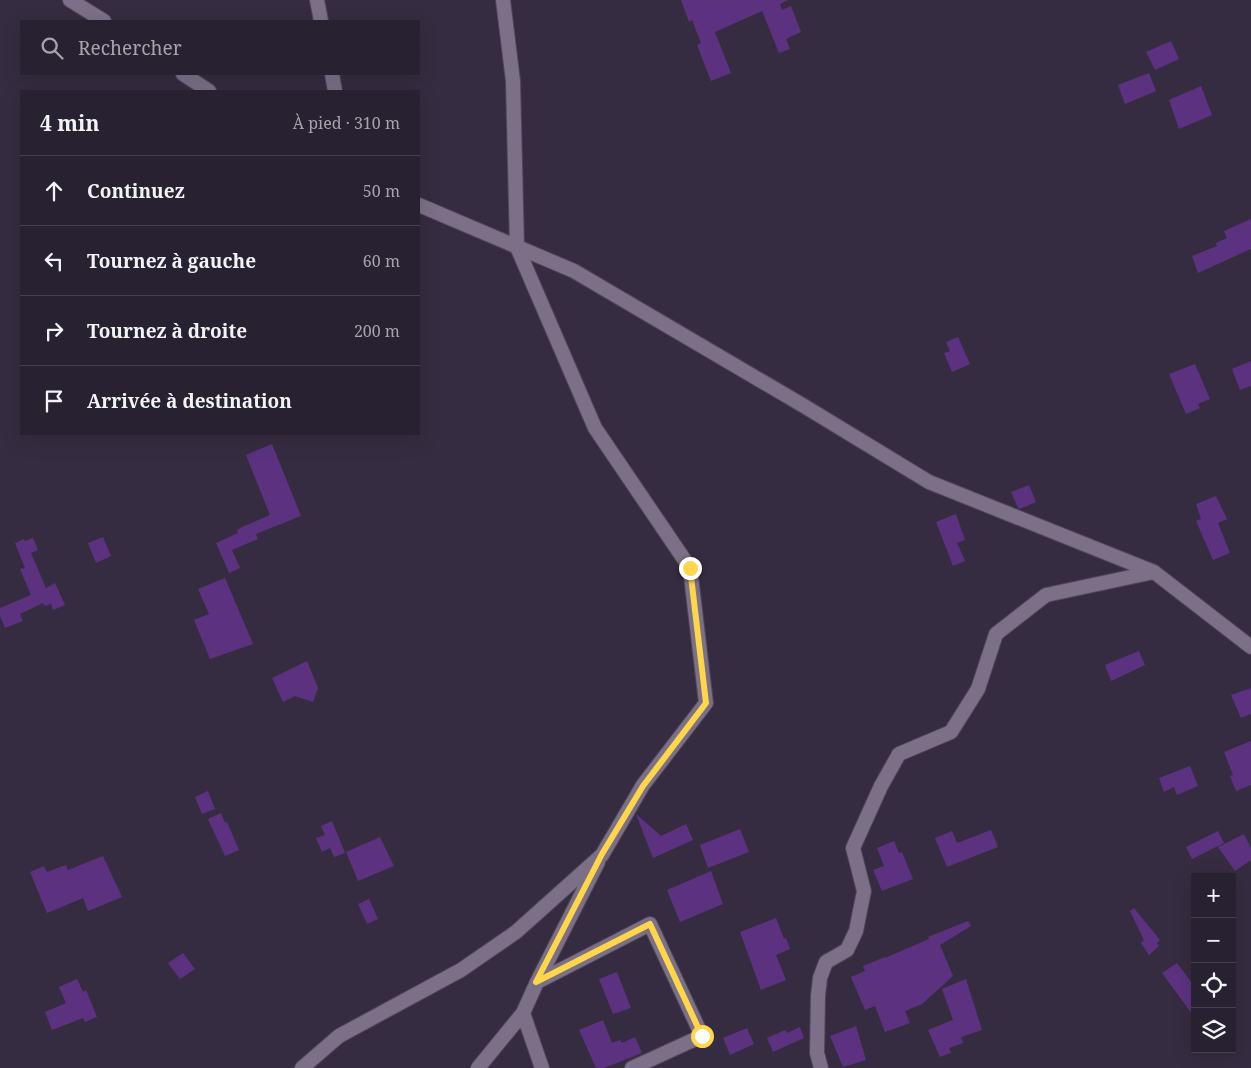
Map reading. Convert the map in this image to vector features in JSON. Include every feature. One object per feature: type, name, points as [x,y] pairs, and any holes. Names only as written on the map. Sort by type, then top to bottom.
[{"type":"street","points":[[70,0],[102,20]]},
{"type":"street","points":[[317,0],[321,20]]},
{"type":"street","points":[[478,1068],[523,1013],[536,982],[602,854],[643,786],[706,703],[690,568],[595,428],[517,247],[513,81],[503,0]]},
{"type":"street","points":[[185,75],[207,90]]},
{"type":"street","points":[[332,75],[335,90]]},
{"type":"street","points":[[420,205],[574,271],[929,482],[1154,572],[1251,647]]},
{"type":"street","points":[[821,1068],[817,1053],[820,978],[826,962],[847,950],[856,930],[864,891],[853,848],[881,786],[899,754],[951,732],[978,689],[996,634],[1046,595],[1154,572]]},
{"type":"street","points":[[302,1068],[339,1036],[461,970],[508,937],[602,854]]},
{"type":"street","points":[[536,982],[650,924],[702,1036],[632,1068]]},
{"type":"street","points":[[523,1013],[542,1068]]},
{"type":"building","points":[[681,0],[788,0],[780,4],[782,10],[791,6],[801,32],[786,39],[790,49],[779,53],[762,11],[715,32],[731,73],[711,81],[697,45],[701,43],[692,20],[689,22]]},
{"type":"building","points":[[1171,41],[1179,59],[1155,70],[1146,52]]},
{"type":"building","points":[[1149,73],[1156,91],[1125,104],[1118,85]]},
{"type":"building","points":[[1201,86],[1212,115],[1179,129],[1169,100]]},
{"type":"building","points":[[1251,219],[1251,249],[1198,273],[1192,256],[1217,246],[1216,243],[1227,238],[1224,231]]},
{"type":"building","points":[[958,337],[970,364],[952,372],[944,353],[950,351],[946,342]]},
{"type":"building","points":[[1251,361],[1251,386],[1240,390],[1232,369]]},
{"type":"building","points":[[1195,364],[1210,399],[1198,404],[1200,408],[1186,414],[1169,374]]},
{"type":"building","points":[[272,444],[301,516],[256,534],[258,539],[232,550],[240,568],[229,573],[216,543],[238,533],[237,530],[242,527],[270,515],[246,455]]},
{"type":"building","points":[[1029,485],[1036,502],[1020,509],[1011,492]]},
{"type":"building","points":[[1216,496],[1227,519],[1218,523],[1230,553],[1213,560],[1196,521],[1201,519],[1196,504]]},
{"type":"building","points":[[956,514],[965,540],[957,543],[965,561],[953,566],[936,522]]},
{"type":"building","points":[[103,537],[111,556],[96,563],[88,543]]},
{"type":"building","points":[[33,538],[38,550],[31,553],[46,588],[55,583],[65,605],[53,610],[51,604],[45,606],[43,603],[20,614],[23,621],[5,628],[0,616],[0,608],[31,595],[20,569],[25,568],[15,543]]},
{"type":"building","points":[[225,578],[253,644],[210,659],[194,620],[209,614],[198,589]]},
{"type":"building","points":[[1139,651],[1145,665],[1111,681],[1105,665]]},
{"type":"building","points":[[307,661],[318,688],[313,702],[295,696],[283,702],[272,678]]},
{"type":"building","points":[[1251,688],[1251,714],[1241,718],[1231,695]]},
{"type":"building","points":[[1251,741],[1251,785],[1236,791],[1230,776],[1233,775],[1224,752]]},
{"type":"building","points":[[1190,766],[1198,786],[1177,795],[1174,787],[1164,792],[1159,778]]},
{"type":"building","points":[[208,791],[215,809],[202,814],[195,797]]},
{"type":"building","points":[[221,813],[239,850],[225,856],[208,819]]},
{"type":"building","points":[[636,814],[661,836],[686,824],[693,840],[653,858]]},
{"type":"building","points":[[332,821],[345,853],[334,857],[330,848],[322,852],[316,838],[325,835],[321,826]]},
{"type":"building","points":[[740,829],[749,852],[708,868],[700,845]]},
{"type":"building","points":[[991,830],[998,847],[947,867],[935,838],[952,831],[957,843]]},
{"type":"building","points":[[1218,831],[1224,843],[1192,859],[1186,847]]},
{"type":"building","points":[[1244,834],[1251,848],[1251,860],[1235,871],[1218,847]]},
{"type":"building","points":[[380,837],[394,866],[358,881],[346,852]]},
{"type":"building","points":[[894,841],[899,853],[902,852],[913,879],[882,891],[873,870],[884,866],[877,848]]},
{"type":"building","points":[[103,856],[122,897],[88,911],[83,898],[47,913],[30,872],[44,866],[47,872],[66,865],[68,870]]},
{"type":"building","points":[[711,871],[723,904],[680,922],[667,890]]},
{"type":"building","points":[[369,899],[378,919],[367,924],[358,904]]},
{"type":"building","points":[[1134,908],[1160,940],[1157,943],[1159,946],[1149,955],[1141,943],[1144,940],[1130,911]]},
{"type":"building","points":[[776,918],[790,949],[776,955],[786,980],[761,990],[740,932]]},
{"type":"building","points":[[968,921],[971,926],[940,945],[953,976],[922,1004],[905,1011],[910,1023],[885,1032],[875,1006],[865,1010],[851,977],[865,971],[863,966]]},
{"type":"building","points":[[183,953],[195,969],[180,979],[168,963]]},
{"type":"building","points":[[1177,963],[1191,982],[1191,1013],[1162,973]]},
{"type":"building","points":[[617,972],[631,1008],[613,1014],[599,979]]},
{"type":"building","points":[[77,979],[83,992],[86,990],[97,1017],[85,1022],[83,1018],[52,1030],[45,1012],[66,1003],[59,987]]},
{"type":"building","points":[[966,979],[982,1030],[961,1037],[963,1043],[949,1048],[951,1053],[940,1057],[928,1030],[953,1020],[942,989]]},
{"type":"building","points":[[603,1020],[612,1043],[620,1040],[622,1043],[635,1037],[642,1053],[604,1068],[596,1068],[579,1030]]},
{"type":"building","points":[[856,1026],[866,1060],[843,1067],[830,1036]]},
{"type":"building","points":[[800,1027],[804,1038],[773,1052],[767,1038],[785,1030],[787,1033]]},
{"type":"building","points":[[747,1028],[754,1044],[730,1055],[723,1038]]},
{"type":"route","points":[[690,568],[706,703],[643,786],[602,854],[536,982],[650,924],[702,1036]]}]
